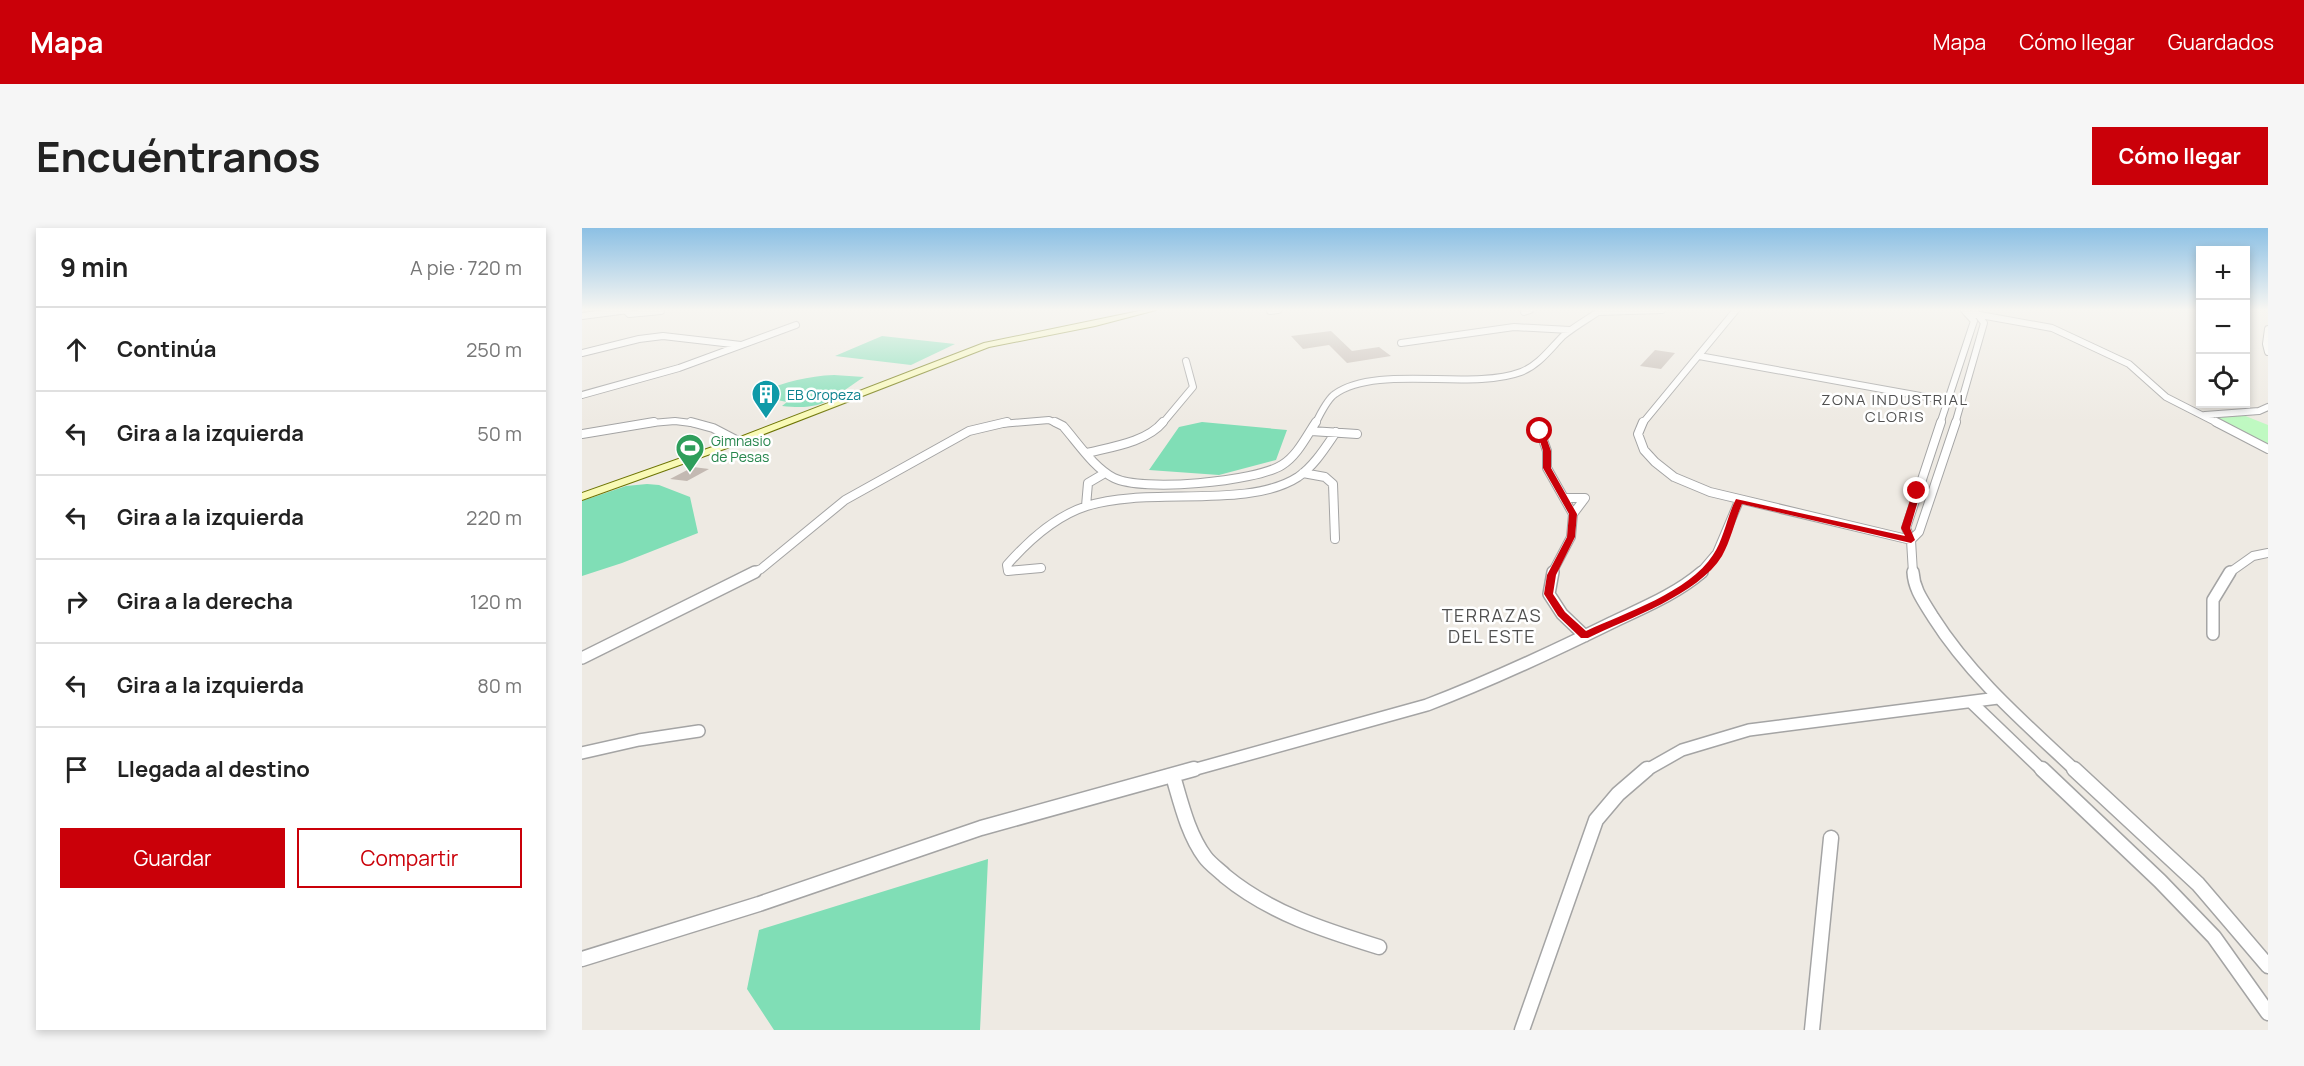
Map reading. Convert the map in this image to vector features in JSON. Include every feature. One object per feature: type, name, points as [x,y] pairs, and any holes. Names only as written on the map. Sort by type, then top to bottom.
[{"type":"street","points":[[582,353],[605,347]]},
{"type":"street","points":[[582,395],[671,371],[739,347]]},
{"type":"street","points":[[582,497],[738,441],[981,347]]},
{"type":"street","points":[[582,657],[654,624],[761,569],[845,500],[969,431],[1009,422],[1049,420],[1063,426],[1105,473],[1117,480],[1170,485],[1240,479],[1281,466],[1295,454],[1334,394],[1341,390],[1372,382],[1468,380],[1514,375],[1536,365],[1553,347]]},
{"type":"street","points":[[1705,347],[1645,418],[1638,434],[1644,450],[1674,477],[1739,501],[1911,540]]},
{"type":"street","points":[[1965,347],[1906,528],[1911,540],[1914,586],[1949,642],[1998,698],[2198,884],[2268,966]]},
{"type":"street","points":[[1911,540],[1919,532],[1966,391],[1978,347]]},
{"type":"street","points":[[2094,347],[2129,364],[2166,397],[2268,449]]},
{"type":"street","points":[[1699,356],[1948,401]]},
{"type":"street","points":[[1087,453],[1129,442],[1158,429],[1192,387],[1186,361]]},
{"type":"street","points":[[2205,415],[2259,411],[2268,407]]},
{"type":"street","points":[[582,434],[648,424],[683,422],[706,425],[738,441]]},
{"type":"street","points":[[1311,430],[1357,434]]},
{"type":"street","points":[[1540,431],[1547,451],[1547,468],[1573,514]]},
{"type":"street","points":[[1041,568],[1008,571],[1007,566],[1043,531],[1086,506],[1113,501],[1264,490],[1291,481],[1303,473],[1323,452],[1336,432]]},
{"type":"street","points":[[1086,506],[1088,483],[1105,473]]},
{"type":"street","points":[[1303,473],[1325,477],[1333,484],[1335,539]]},
{"type":"street","points":[[1564,498],[1585,498],[1573,514],[1571,537],[1551,575],[1549,594],[1562,614],[1585,636]]},
{"type":"street","points":[[582,959],[759,904],[981,828],[1427,705],[1526,666],[1676,592],[1705,570],[1718,555],[1739,501]]},
{"type":"street","points":[[2213,634],[2213,600],[2231,570],[2253,556],[2268,553]]},
{"type":"street","points":[[1522,1030],[1596,820],[1612,799],[1634,778],[1664,758],[1740,732],[1793,723],[1998,698]]},
{"type":"street","points":[[1971,702],[2160,881],[2206,929],[2268,1013]]},
{"type":"street","points":[[582,753],[639,740],[699,731]]},
{"type":"street","points":[[1173,776],[1186,820],[1206,858],[1232,882],[1302,923],[1379,947]]},
{"type":"street","points":[[1812,1030],[1831,838]]},
{"type":"green space","points":[[855,347],[948,347],[911,365],[835,356]]},
{"type":"green space","points":[[834,375],[864,377],[835,397],[809,407],[782,406],[787,402],[752,395],[792,381]]},
{"type":"green space","points":[[2243,415],[2268,425],[2268,444],[2216,417]]},
{"type":"green space","points":[[1202,422],[1287,430],[1276,460],[1219,475],[1149,470],[1179,427]]},
{"type":"green space","points":[[659,485],[690,497],[698,533],[582,576],[582,501],[626,486]]},
{"type":"green space","points":[[988,859],[980,1030],[774,1030],[747,989],[759,930]]},
{"type":"building","points":[[1331,347],[1348,347],[1352,351],[1380,347],[1391,356],[1347,363]]},
{"type":"building","points":[[1655,350],[1675,353],[1661,369],[1640,366]]},
{"type":"building","name":"Gimnasio de Pesas","points":[[693,467],[709,469],[687,481],[670,479]]},
{"type":"place","name":"EB Oropeza","points":[[766,420]]},
{"type":"place","name":"Gimnasio de Pesas","points":[[690,474]]},
{"type":"district","name":"ZONA INDUSTRIAL CLORIS","points":[[1895,408]]},
{"type":"district","name":"TERRAZAS DEL ESTE","points":[[1492,625]]},
{"type":"route","points":[[1540,431],[1547,451],[1547,468],[1573,514],[1571,537],[1551,575],[1549,594],[1562,614],[1585,636],[1676,592],[1705,570],[1718,555],[1739,501],[1911,540],[1906,528],[1917,491]]}]
